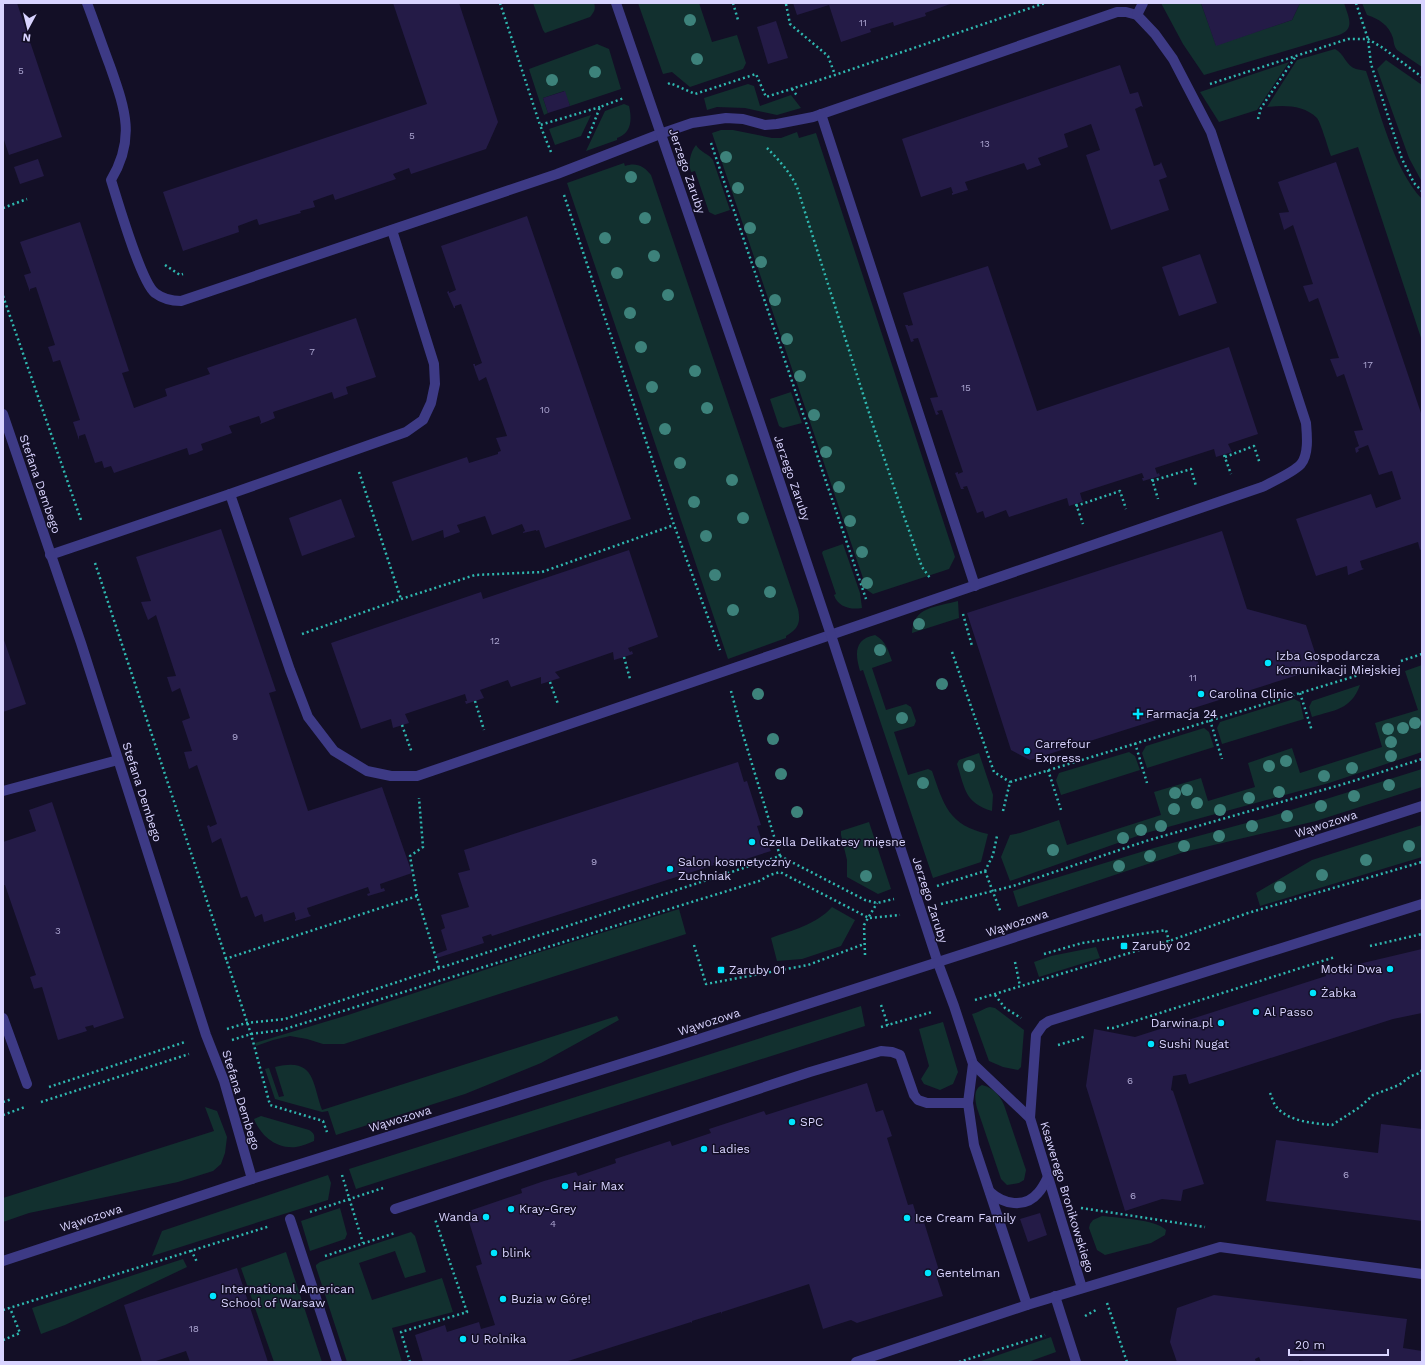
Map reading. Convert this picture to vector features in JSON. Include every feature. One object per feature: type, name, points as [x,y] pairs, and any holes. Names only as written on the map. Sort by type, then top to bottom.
[{"type":"street","points":[[87,3],[123,103],[126,133],[125,148],[119,168],[111,180],[144,277],[154,292],[171,301],[181,301],[557,174],[692,123],[726,118],[743,119],[765,125],[790,123],[821,114],[1117,12],[1126,12],[1137,15],[1155,34],[1173,59],[1211,132],[1306,423],[1307,439],[1305,454],[1301,464],[1287,474],[1262,487],[417,776],[391,776],[366,771],[334,751],[308,717],[290,670],[230,494]]},
{"type":"street","name":"Jerzego Zaruby","points":[[616,3],[758,417],[938,963]]},
{"type":"street","points":[[1137,15],[1143,3]]},
{"type":"street","points":[[821,114],[975,586]]},
{"type":"street","points":[[50,554],[230,494],[406,432],[423,420],[431,403],[435,384],[434,364],[392,230]]},
{"type":"street","name":"Stefana Dembego","points":[[3,414],[81,644],[206,1035],[224,1081],[252,1179]]},
{"type":"street","points":[[3,791],[118,760]]},
{"type":"street","name":"Wąwozowa","points":[[3,1261],[252,1179],[938,963],[1422,806]]},
{"type":"street","points":[[1030,1118],[1036,1035],[1049,1021],[1422,904]]},
{"type":"street","name":"Ksawerego Bronikowskiego","points":[[938,963],[973,1064],[968,1103],[974,1145],[1027,1305]]},
{"type":"street","points":[[3,1018],[27,1084]]},
{"type":"street","points":[[396,1208],[802,1075],[881,1051],[892,1052],[900,1055],[914,1095],[918,1100],[927,1104],[968,1103]]},
{"type":"street","name":"Ksawerego Bronikowskiego","points":[[973,1064],[1030,1118],[1082,1288]]},
{"type":"street","points":[[990,1192],[1006,1202],[1023,1203],[1034,1198],[1039,1193],[1048,1177]]},
{"type":"street","points":[[290,1219],[337,1362]]},
{"type":"street","points":[[856,1362],[1055,1296],[1220,1247],[1422,1274]]},
{"type":"street","points":[[1055,1296],[1076,1362]]},
{"type":"path","points":[[500,3],[674,525],[722,657],[741,728],[780,856]]},
{"type":"path","points":[[733,3],[738,20]]},
{"type":"path","points":[[666,84],[670,83],[695,94],[756,74],[766,97],[1045,3]]},
{"type":"path","points":[[1356,3],[1368,39],[1371,64],[1402,159],[1414,183],[1422,191]]},
{"type":"path","points":[[786,4],[790,24],[828,56],[835,75]]},
{"type":"path","points":[[1207,85],[1348,39],[1368,39],[1383,48],[1422,77]]},
{"type":"path","points":[[1258,119],[1261,108],[1296,56]]},
{"type":"path","points":[[540,125],[600,107],[629,96]]},
{"type":"path","points":[[580,140],[588,138],[600,107]]},
{"type":"path","points":[[765,125],[764,140],[767,149],[794,181],[797,187],[900,505],[922,567],[931,578]]},
{"type":"path","points":[[543,153],[558,148]]},
{"type":"path","points":[[3,208],[27,199]]},
{"type":"path","points":[[162,258],[164,265],[180,275],[188,273]]},
{"type":"path","points":[[3,296],[89,542],[246,1023],[251,1034],[270,1105],[324,1121],[328,1133]]},
{"type":"path","points":[[1232,476],[1225,456],[1254,446],[1260,466]]},
{"type":"path","points":[[352,451],[400,599]]},
{"type":"path","points":[[1157,494],[1152,480],[1191,469],[1197,488]]},
{"type":"path","points":[[1081,520],[1076,505],[1120,491],[1126,512]]},
{"type":"path","points":[[305,641],[302,634],[400,599],[475,575],[542,572],[674,525]]},
{"type":"path","points":[[963,589],[963,616],[972,646]]},
{"type":"path","points":[[952,652],[994,772],[1010,782],[1360,675]]},
{"type":"path","points":[[1401,661],[1422,654]]},
{"type":"path","points":[[624,657],[632,686]]},
{"type":"path","points":[[550,682],[559,709]]},
{"type":"path","points":[[1300,693],[1312,731]]},
{"type":"path","points":[[475,701],[485,732]]},
{"type":"path","points":[[1210,720],[1222,759]]},
{"type":"path","points":[[402,725],[413,756]]},
{"type":"path","points":[[1135,743],[1147,783]]},
{"type":"path","points":[[40,1102],[251,1034],[282,1030],[759,881],[780,872],[868,918],[899,915],[1013,886],[1146,841],[1347,783],[1422,759]]},
{"type":"path","points":[[1048,770],[1062,810]]},
{"type":"path","points":[[417,776],[423,847],[410,856],[417,896],[439,968]]},
{"type":"path","points":[[1003,811],[1010,782]]},
{"type":"path","points":[[932,887],[985,871],[993,856],[997,836]]},
{"type":"path","points":[[44,1088],[246,1023],[285,1018],[780,856],[865,900],[877,903],[898,898]]},
{"type":"path","points":[[971,1001],[1169,941],[1248,913],[1422,862]]},
{"type":"path","points":[[985,871],[1001,913]]},
{"type":"path","points":[[225,959],[417,896]]},
{"type":"path","points":[[865,955],[864,925],[877,903]]},
{"type":"path","points":[[1036,956],[1082,943],[1166,930],[1169,941]]},
{"type":"path","points":[[1369,946],[1422,934]]},
{"type":"path","points":[[694,945],[706,984],[808,966],[864,944]]},
{"type":"path","points":[[1105,1028],[1112,1028],[1338,956]]},
{"type":"path","points":[[1020,986],[1014,962],[1021,960]]},
{"type":"path","points":[[995,994],[1006,1008],[1040,1029]]},
{"type":"path","points":[[879,999],[888,1025]]},
{"type":"path","points":[[1052,1047],[1082,1038],[1086,1032]]},
{"type":"path","points":[[1270,1093],[1274,1104],[1283,1113],[1303,1121],[1332,1126],[1360,1107],[1373,1095],[1399,1085],[1411,1076],[1420,1073],[1422,1070]]},
{"type":"path","points":[[3,1102],[16,1098]]},
{"type":"path","points":[[3,1115],[25,1107]]},
{"type":"path","points":[[341,1172],[363,1243]]},
{"type":"path","points":[[410,1362],[401,1332],[466,1312],[428,1198]]},
{"type":"path","points":[[1075,1207],[1207,1227]]},
{"type":"path","points":[[3,1310],[290,1219]]},
{"type":"path","points":[[428,1221],[435,1219]]},
{"type":"path","points":[[304,1263],[399,1231]]},
{"type":"path","points":[[191,1250],[197,1262]]},
{"type":"path","points":[[1114,1301],[1107,1303],[1126,1362]]},
{"type":"path","points":[[3,1340],[20,1333],[10,1308]]},
{"type":"green space","points":[[533,3],[594,3],[595,9],[590,17],[545,33]]},
{"type":"green space","points":[[638,3],[699,3],[712,42],[737,35],[746,63],[743,69],[690,87],[672,72],[663,74]]},
{"type":"green space","points":[[1161,3],[1201,3],[1216,45],[1292,20],[1300,3],[1344,3],[1349,17],[1349,26],[1348,29],[1339,35],[1204,75],[1183,44]]},
{"type":"green space","points":[[1362,3],[1422,3],[1422,67],[1397,50],[1389,29],[1376,18],[1367,15]]},
{"type":"green space","points":[[597,44],[609,49],[621,89],[570,106],[564,91],[543,98],[548,113],[544,115],[529,69]]},
{"type":"green space","points":[[1335,49],[1341,53],[1350,65],[1357,69],[1366,71],[1395,155],[1403,172],[1422,199],[1422,341],[1358,147],[1331,156],[1319,121],[1312,114],[1300,108],[1294,107],[1267,107],[1297,60]]},
{"type":"green space","points":[[1386,60],[1422,85],[1422,182],[1409,158],[1377,69]]},
{"type":"green space","points":[[1289,62],[1257,110],[1219,122],[1200,92]]},
{"type":"green space","points":[[748,84],[754,86],[760,106],[791,95],[801,108],[777,115],[745,108],[717,107],[707,110],[704,98]]},
{"type":"green space","points":[[624,104],[629,106],[630,116],[630,125],[626,133],[617,138],[617,140],[586,151],[605,111]]},
{"type":"green space","points":[[591,115],[581,136],[555,145],[549,129]]},
{"type":"green space","points":[[721,130],[733,130],[772,138],[781,138],[797,132],[799,138],[816,133],[955,557],[949,569],[873,594],[867,590],[712,133]]},
{"type":"green space","points":[[696,145],[713,160],[730,210],[715,215],[709,212],[695,171],[691,172],[690,169],[690,158]]},
{"type":"green space","points":[[624,163],[625,166],[633,164],[640,166],[646,169],[651,175],[798,609],[798,625],[786,636],[786,638],[728,659],[567,183]]},
{"type":"green space","points":[[791,392],[802,423],[783,428],[779,426],[770,399]]},
{"type":"green space","points":[[843,544],[860,593],[862,608],[845,607],[838,602],[834,595],[836,594],[822,553],[823,551]]},
{"type":"green space","points":[[958,601],[959,618],[912,633],[913,624],[921,613],[934,607]]},
{"type":"green space","points":[[875,635],[884,643],[892,661],[872,668],[886,710],[906,704],[911,707],[916,721],[914,726],[894,732],[908,775],[928,769],[932,771],[944,804],[956,819],[964,825],[988,834],[981,862],[933,878],[863,670],[860,671],[858,665],[857,653],[860,644],[868,637]]},
{"type":"green space","points":[[1422,665],[1422,752],[1329,783],[1146,833],[1010,881],[1001,857],[1010,835],[1059,820],[1067,845],[1161,815],[1154,792],[1201,778],[1208,801],[1255,787],[1248,763],[1292,748],[1300,773],[1382,747],[1375,723],[1418,710],[1405,671]]},
{"type":"green space","points":[[1360,685],[1352,700],[1341,708],[1312,717],[1309,707],[1312,701]]},
{"type":"green space","points":[[1294,699],[1300,702],[1304,719],[1222,744],[1217,728],[1220,722]]},
{"type":"green space","points":[[1204,728],[1209,732],[1214,747],[1147,768],[1142,753],[1146,746]]},
{"type":"green space","points":[[1129,752],[1135,756],[1140,770],[1061,795],[1056,780],[1059,773]]},
{"type":"green space","points":[[979,753],[993,795],[992,811],[976,804],[967,794],[957,764],[959,760]]},
{"type":"green space","points":[[1422,769],[1422,787],[1316,821],[1184,852],[1018,907],[1013,891],[1154,848],[1272,816]]},
{"type":"green space","points":[[869,822],[891,889],[878,894],[847,877],[847,860],[841,835],[841,831]]},
{"type":"green space","points":[[1422,825],[1422,857],[1260,906],[1256,893],[1312,860]]},
{"type":"green space","points":[[832,907],[855,920],[841,946],[802,959],[777,961],[771,938],[811,923]]},
{"type":"green space","points":[[679,909],[686,934],[344,1044],[323,1044],[290,1036],[256,1046],[255,1043],[348,1015],[527,956]]},
{"type":"green space","points":[[1096,947],[1100,958],[1039,977],[1034,962],[1051,956]]},
{"type":"green space","points":[[861,1006],[865,1026],[356,1189],[349,1169]]},
{"type":"green space","points":[[990,1007],[995,1008],[1024,1030],[1021,1067],[1018,1070],[1003,1067],[989,1061],[972,1014]]},
{"type":"green space","points":[[617,1016],[619,1020],[541,1063],[465,1094],[336,1135],[328,1111],[322,1112],[275,1099],[265,1069],[269,1068],[279,1097],[284,1096],[275,1067],[288,1065],[298,1066],[305,1069],[310,1074],[313,1081],[322,1110]]},
{"type":"green space","points":[[943,1022],[958,1072],[953,1084],[940,1090],[924,1084],[921,1079],[929,1066],[919,1029]]},
{"type":"green space","points":[[982,1085],[995,1092],[1004,1105],[1026,1170],[1024,1180],[1019,1183],[1007,1185],[1001,1179],[976,1105],[976,1092]]},
{"type":"green space","points":[[205,1107],[217,1111],[227,1137],[225,1153],[221,1164],[213,1171],[178,1182],[29,1213],[3,1222],[3,1198],[214,1131]]},
{"type":"green space","points":[[261,1116],[309,1130],[314,1134],[314,1141],[296,1147],[276,1144],[265,1136],[257,1125],[254,1119]]},
{"type":"green space","points":[[328,1175],[331,1183],[328,1200],[152,1256],[162,1231]]},
{"type":"green space","points":[[340,1208],[347,1234],[345,1239],[310,1251],[301,1221]]},
{"type":"green space","points":[[1102,1216],[1154,1223],[1166,1230],[1165,1235],[1151,1243],[1105,1255],[1097,1250],[1089,1228],[1093,1220]]},
{"type":"green space","points":[[411,1232],[415,1236],[426,1272],[405,1278],[395,1251],[359,1263],[372,1300],[442,1278],[453,1312],[392,1328],[402,1362],[347,1362],[316,1265],[320,1262]]},
{"type":"green space","points":[[286,1252],[322,1362],[274,1362],[241,1268]]},
{"type":"green space","points":[[183,1259],[187,1267],[65,1325],[41,1334],[32,1308]]},
{"type":"green space","points":[[1051,1337],[1056,1352],[1028,1362],[978,1362]]},
{"type":"building","points":[[3,3],[17,3],[62,137],[9,155],[3,137]]},
{"type":"building","points":[[393,3],[459,3],[498,122],[486,149],[411,174],[409,168],[393,174],[396,179],[335,200],[333,194],[313,201],[315,207],[300,211],[301,213],[259,225],[257,219],[238,226],[239,232],[183,251],[163,192],[427,104]]},
{"type":"building","points":[[793,3],[953,3],[925,13],[926,16],[894,26],[893,22],[870,29],[871,32],[841,42],[829,5],[797,15]]},
{"type":"building","points":[[1201,3],[1300,3],[1292,20],[1216,46]]},
{"type":"building","points":[[776,21],[788,58],[768,64],[757,27]]},
{"type":"building","points":[[1120,65],[1130,94],[1138,92],[1143,107],[1141,106],[1135,109],[1154,166],[1160,164],[1161,162],[1167,177],[1159,180],[1169,210],[1111,230],[1086,155],[1100,150],[1091,124],[1064,134],[1068,147],[1038,158],[1041,165],[1027,170],[1024,163],[965,182],[968,190],[952,195],[953,193],[951,187],[921,197],[902,139]]},
{"type":"building","points":[[565,91],[570,106],[548,113],[543,98]]},
{"type":"building","points":[[38,159],[44,176],[20,184],[14,167]]},
{"type":"building","points":[[1336,162],[1422,416],[1422,549],[1420,550],[1418,542],[1360,561],[1362,568],[1364,569],[1348,575],[1347,566],[1316,576],[1296,519],[1371,494],[1376,508],[1401,499],[1392,471],[1379,475],[1368,445],[1358,449],[1359,451],[1356,453],[1355,448],[1359,446],[1354,431],[1363,430],[1344,374],[1337,377],[1330,359],[1339,358],[1318,298],[1309,302],[1303,286],[1313,284],[1293,225],[1284,230],[1279,213],[1289,212],[1278,182]]},
{"type":"building","points":[[527,216],[631,519],[545,548],[539,530],[523,533],[525,531],[522,524],[492,535],[485,516],[457,525],[460,532],[444,538],[443,530],[412,541],[392,482],[467,457],[469,463],[498,454],[498,452],[501,451],[496,438],[507,436],[486,377],[479,381],[476,373],[473,364],[475,364],[475,366],[482,363],[461,304],[455,306],[454,308],[447,292],[449,291],[449,293],[456,290],[441,246]]},
{"type":"building","points":[[80,222],[129,371],[122,373],[134,408],[167,396],[165,389],[210,374],[207,368],[356,318],[376,377],[346,387],[348,394],[334,399],[332,392],[273,412],[275,418],[260,424],[261,422],[259,416],[229,426],[232,433],[201,444],[203,450],[196,453],[189,455],[187,448],[114,473],[111,466],[104,468],[102,461],[95,463],[85,434],[79,436],[79,440],[73,422],[80,420],[60,360],[53,362],[48,347],[55,345],[36,287],[30,289],[30,292],[24,275],[31,273],[20,242]]},
{"type":"building","points":[[1200,254],[1217,303],[1179,316],[1162,267]]},
{"type":"building","points":[[988,266],[1037,411],[1229,347],[1258,434],[1228,444],[1232,452],[1216,457],[1214,449],[1155,468],[1157,474],[1159,473],[1160,476],[1143,481],[1142,478],[1144,478],[1142,473],[1080,493],[1082,500],[1084,501],[1069,506],[1067,498],[1009,517],[1006,510],[985,518],[983,511],[977,513],[967,486],[963,487],[964,489],[961,489],[955,473],[958,472],[958,474],[963,472],[942,410],[937,411],[939,414],[936,415],[930,398],[938,397],[918,338],[913,339],[914,341],[911,342],[905,325],[913,325],[903,293]]},
{"type":"building","points":[[341,499],[355,537],[302,556],[289,518]]},
{"type":"building","points":[[221,529],[276,691],[269,693],[308,811],[382,787],[412,873],[380,884],[381,889],[384,888],[385,891],[368,896],[367,894],[370,893],[368,887],[307,908],[311,916],[295,921],[296,919],[294,912],[264,922],[262,914],[255,917],[247,896],[241,898],[221,838],[212,843],[207,826],[209,825],[210,827],[217,824],[197,765],[189,769],[184,752],[192,751],[182,721],[190,718],[180,688],[172,692],[167,677],[176,676],[156,615],[148,620],[141,602],[151,601],[136,557]]},
{"type":"building","points":[[1222,531],[1247,609],[1306,625],[1320,668],[1030,760],[1011,750],[967,613]]},
{"type":"building","points":[[629,550],[658,637],[628,648],[633,654],[614,660],[613,652],[555,672],[560,678],[541,684],[541,677],[511,687],[508,680],[480,690],[484,698],[466,704],[465,701],[467,701],[465,694],[405,714],[409,723],[393,728],[391,719],[361,729],[331,643],[481,592],[483,599]]},
{"type":"building","points":[[3,637],[26,704],[3,712]]},
{"type":"building","points":[[738,762],[744,782],[747,781],[761,825],[757,826],[764,848],[769,847],[771,851],[724,866],[722,860],[713,863],[714,865],[492,936],[491,934],[482,937],[484,943],[437,958],[436,954],[447,950],[441,930],[445,928],[441,915],[469,907],[458,873],[470,870],[464,850]]},
{"type":"building","points":[[52,802],[124,1018],[94,1028],[93,1025],[85,1027],[87,1031],[58,1040],[42,987],[34,989],[30,977],[36,975],[5,885],[3,885],[3,842],[36,831],[29,810]]},
{"type":"building","points":[[1422,949],[1422,1013],[1393,1019],[1189,1084],[1186,1074],[1173,1076],[1171,1090],[1173,1091],[1204,1184],[1183,1190],[1181,1201],[1162,1199],[1125,1211],[1086,1086],[1094,1029],[1135,1037],[1326,976],[1325,972]]},
{"type":"building","points":[[867,1083],[876,1112],[883,1110],[892,1136],[887,1138],[908,1205],[913,1204],[919,1224],[924,1222],[941,1277],[937,1278],[943,1296],[857,1323],[851,1320],[823,1329],[809,1284],[722,1312],[721,1314],[721,1312],[692,1321],[692,1323],[691,1322],[565,1362],[423,1362],[415,1335],[445,1325],[447,1332],[479,1322],[481,1329],[495,1325],[476,1266],[482,1264],[466,1212],[522,1193],[521,1189],[544,1181],[576,1172],[578,1176],[616,1163],[615,1159],[670,1141],[672,1146],[711,1133],[709,1129],[764,1111],[766,1115]]},
{"type":"building","points":[[1381,1124],[1422,1129],[1422,1221],[1266,1201],[1276,1140],[1378,1153]]},
{"type":"building","points":[[1040,1213],[1047,1235],[1028,1242],[1020,1219]]},
{"type":"building","points":[[237,1268],[268,1362],[190,1362],[186,1351],[153,1362],[142,1362],[124,1305]]},
{"type":"building","points":[[1214,1295],[1407,1319],[1403,1348],[1422,1351],[1422,1362],[1309,1362],[1299,1360],[1299,1362],[1261,1362],[1259,1357],[1255,1359],[1256,1362],[1177,1362],[1170,1342],[1177,1308]]},
{"type":"place","name":"Izba Gospodarcza Komunikacji Miejskiej","points":[[1268,663]]},
{"type":"place","name":"Carolina Clinic","points":[[1201,694]]},
{"type":"place","name":"Farmacja 24","points":[[1138,714]]},
{"type":"place","name":"Carrefour Express","points":[[1027,751]]},
{"type":"place","name":"Gzella Delikatesy mięsne","points":[[752,842]]},
{"type":"place","name":"Salon kosmetyczny Zuchniak","points":[[670,869]]},
{"type":"place","name":"Zaruby 02","points":[[1124,946]]},
{"type":"place","name":"Motki Dwa","points":[[1390,969]]},
{"type":"place","name":"Zaruby 01","points":[[721,970]]},
{"type":"place","name":"Żabka","points":[[1313,993]]},
{"type":"place","name":"Al Passo","points":[[1256,1012]]},
{"type":"place","name":"Darwina.pl","points":[[1221,1023]]},
{"type":"place","name":"Sushi Nugat","points":[[1151,1044]]},
{"type":"place","name":"SPC","points":[[792,1122]]},
{"type":"place","name":"Ladies","points":[[704,1149]]},
{"type":"place","name":"Hair Max","points":[[565,1186]]},
{"type":"place","name":"Kray-Grey","points":[[511,1209]]},
{"type":"place","name":"Wanda","points":[[486,1217]]},
{"type":"place","name":"Ice Cream Family","points":[[907,1218]]},
{"type":"place","name":"blink","points":[[494,1253]]},
{"type":"place","name":"Gentelman","points":[[928,1273]]},
{"type":"place","name":"International American School of Warsaw","points":[[213,1296]]},
{"type":"place","name":"Buzia w Górę!","points":[[503,1299]]},
{"type":"place","name":"U Rolnika","points":[[463,1339]]}]
